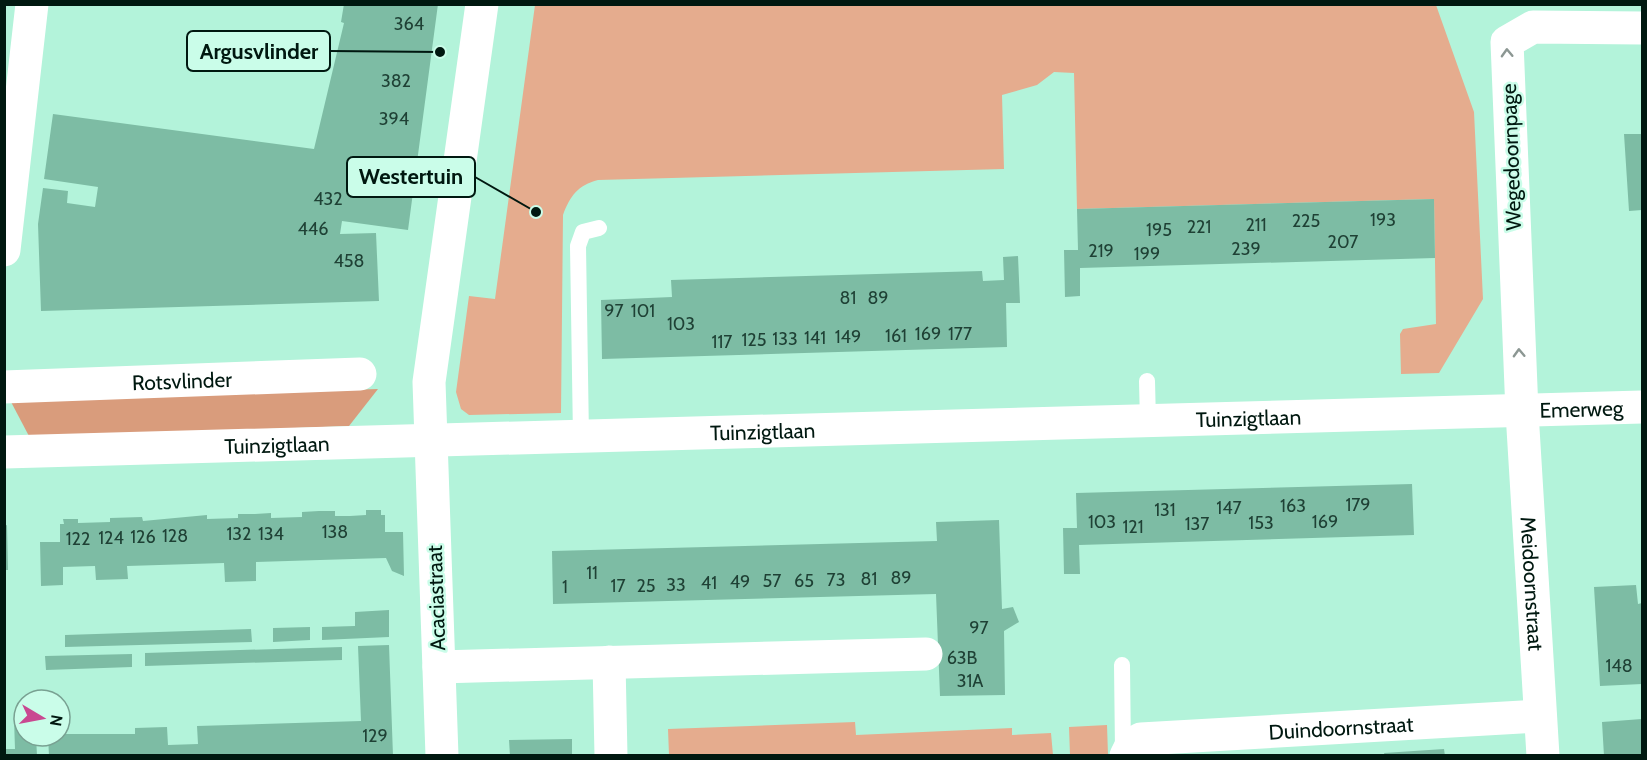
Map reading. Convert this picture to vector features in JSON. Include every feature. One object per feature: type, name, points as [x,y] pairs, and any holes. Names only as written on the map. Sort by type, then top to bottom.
[{"type":"street","points":[[4,250],[32,4]]},
{"type":"street","name":"Acaciastraat","points":[[442,756],[429,382],[482,4]]},
{"type":"street","name":"Wegedoornpage","points":[[1522,412],[1507,42],[1533,27],[1642,28]]},
{"type":"street","name":"Rotsvlinder","points":[[4,387],[360,374]]},
{"type":"street","name":"Emerweg","points":[[1522,412],[1642,407]]},
{"type":"street","name":"Tuinzigtlaan","points":[[4,452],[1522,412]]},
{"type":"street","name":"Meidoornstraat","points":[[1522,412],[1543,756]]},
{"type":"street","points":[[439,667],[926,654]]},
{"type":"street","points":[[609,662],[611,756]]},
{"type":"street","name":"Duindoornstraat","points":[[1130,750],[1540,716]]},
{"type":"lane","points":[[581,437],[578,246],[583,232],[599,228]]},
{"type":"lane","points":[[1147,381],[1148,422]]},
{"type":"lane","points":[[1122,665],[1130,750]]},
{"type":"shaded area","points":[[535,5],[1436,5],[1474,112],[1483,299],[1439,373],[1401,374],[1400,334],[1403,329],[1436,324],[1434,199],[1077,209],[1074,73],[1054,72],[1037,85],[1002,95],[1004,169],[598,180],[585,185],[572,197],[563,215],[561,413],[469,415],[461,409],[456,392],[469,296],[495,299]]},
{"type":"shaded area","points":[[378,389],[349,426],[30,438],[10,400]]},
{"type":"shaded area","points":[[855,722],[856,735],[1012,728],[1012,735],[1051,733],[1053,755],[669,755],[668,729]]},
{"type":"shaded area","points":[[1107,725],[1108,755],[1070,755],[1069,727]]},
{"type":"building","points":[[344,4],[438,4],[408,230],[342,221],[340,234],[376,233],[379,301],[41,311],[38,224],[43,188],[68,191],[67,203],[95,207],[98,187],[44,179],[53,114],[314,149],[344,23],[341,22]]},
{"type":"building","points":[[1624,134],[1642,134],[1642,210],[1629,211]]},
{"type":"building","points":[[1434,199],[1435,258],[1080,268],[1080,296],[1065,297],[1064,250],[1078,250],[1077,209]]},
{"type":"building","points":[[1018,256],[1020,303],[1006,303],[1007,347],[602,359],[601,300],[672,297],[671,280],[982,271],[983,281],[1004,280],[1003,257]]},
{"type":"building","points":[[1412,484],[1414,535],[1079,545],[1080,574],[1064,574],[1063,528],[1077,528],[1076,493]]},
{"type":"building","points":[[366,510],[381,510],[381,515],[385,515],[385,532],[403,532],[404,576],[392,571],[386,558],[256,562],[256,581],[225,582],[224,563],[127,566],[128,579],[96,580],[95,566],[63,567],[63,585],[41,586],[40,542],[60,542],[60,524],[64,524],[63,519],[78,519],[78,523],[110,522],[110,518],[142,517],[143,521],[207,515],[207,519],[238,518],[238,514],[271,513],[271,518],[302,517],[302,512],[319,511],[335,511],[335,516],[350,516],[366,515]]},
{"type":"building","points":[[999,520],[1002,609],[1013,607],[1019,622],[1004,631],[1005,695],[940,696],[936,594],[553,604],[552,551],[937,541],[936,522]]},
{"type":"building","points":[[7,525],[8,570],[4,570],[4,526]]},
{"type":"building","points":[[1636,585],[1638,604],[1642,603],[1642,684],[1600,686],[1594,587]]},
{"type":"building","points":[[389,610],[389,637],[322,640],[322,627],[355,626],[355,612]]},
{"type":"building","points":[[310,627],[310,640],[273,642],[273,628]]},
{"type":"building","points":[[251,629],[252,642],[65,647],[65,635]]},
{"type":"building","points":[[389,645],[393,756],[49,756],[49,748],[72,748],[72,734],[135,734],[135,728],[167,727],[168,745],[198,744],[197,726],[361,721],[358,646]]},
{"type":"building","points":[[342,647],[342,660],[145,666],[145,653]]},
{"type":"building","points":[[132,654],[132,667],[46,670],[45,656]]},
{"type":"building","points":[[1642,719],[1642,756],[1604,756],[1602,722]]},
{"type":"building","points":[[572,739],[572,756],[510,756],[509,740]]},
{"type":"building","points":[[37,748],[37,756],[4,756],[4,749]]},
{"type":"building","points":[[1444,749],[1445,756],[1385,756],[1384,753]]},
{"type":"place","name":"Argusvlinder","points":[[440,52]]},
{"type":"place","name":"Westertuin","points":[[536,212]]}]
